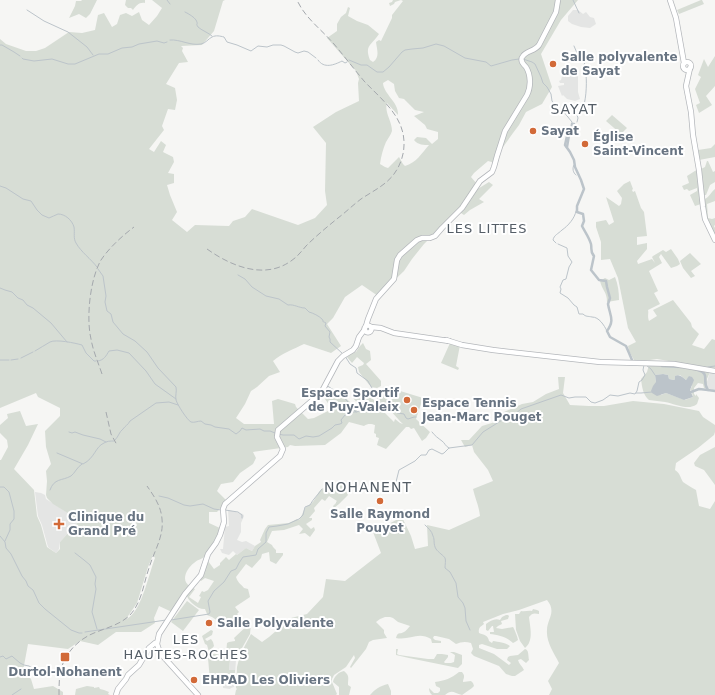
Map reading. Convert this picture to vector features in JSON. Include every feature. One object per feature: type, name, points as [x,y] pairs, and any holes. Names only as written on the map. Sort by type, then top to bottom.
[{"type":"main road","points":[[368,328],[368,319],[375,301],[394,280],[397,260],[400,255],[418,240],[436,236],[467,202],[479,182],[493,171],[505,131],[529,89],[530,85],[528,75],[522,57],[524,54],[537,48],[541,42],[556,12],[558,0]]},
{"type":"main road","points":[[670,0],[676,18],[683,57],[685,63],[688,62],[691,66],[688,69],[689,75],[686,86],[691,112],[705,219],[715,240]]},
{"type":"main road","points":[[198,695],[162,656],[156,645],[158,634],[186,592],[200,577],[204,569],[207,555],[218,540],[224,521],[223,509],[225,504],[280,456],[282,453],[282,448],[277,438],[278,430],[321,393],[339,360],[342,356],[353,350],[360,335],[368,328],[381,328],[394,333],[518,352],[600,362],[679,364],[715,371]]},
{"type":"main road","points":[[116,695],[118,689],[128,674],[136,668],[148,650],[156,645]]},
{"type":"shaded area","points":[[97,0],[90,14],[86,18],[79,14],[69,18],[76,1]]},
{"type":"shaded area","points":[[126,0],[145,0],[145,3],[139,4],[133,10],[125,5]]},
{"type":"shaded area","points":[[152,0],[225,0],[223,1],[214,31],[202,45],[181,46],[188,62],[179,63],[166,84],[175,88],[177,100],[175,110],[168,109],[162,126],[164,130],[149,149],[154,152],[161,141],[166,145],[163,152],[173,157],[174,162],[168,173],[174,174],[174,183],[167,185],[177,212],[172,220],[187,232],[195,225],[229,226],[233,221],[245,217],[252,209],[298,225],[315,218],[327,205],[325,191],[326,143],[313,127],[336,112],[359,101],[359,79],[356,71],[327,38],[337,31],[337,24],[341,17],[346,13],[348,7],[350,8],[348,16],[368,25],[379,34],[368,48],[368,55],[370,60],[373,62],[377,58],[376,42],[379,40],[381,41],[392,15],[403,1],[401,0],[578,0],[561,20],[541,54],[552,87],[542,104],[526,112],[519,125],[496,157],[495,163],[488,161],[471,177],[477,184],[476,190],[489,182],[493,185],[479,199],[484,202],[464,215],[458,211],[424,244],[404,271],[378,296],[362,285],[345,297],[333,318],[327,324],[341,346],[331,353],[304,344],[284,353],[273,361],[280,372],[269,376],[251,391],[236,418],[244,424],[274,424],[272,401],[278,399],[295,404],[296,407],[308,419],[314,418],[332,409],[325,399],[327,397],[323,393],[327,388],[334,396],[337,391],[349,401],[358,412],[362,408],[353,398],[361,394],[362,391],[374,400],[380,402],[377,391],[382,391],[384,386],[423,398],[416,419],[430,432],[426,438],[422,441],[414,428],[411,429],[406,427],[386,449],[377,445],[379,438],[376,437],[376,434],[374,433],[375,425],[368,424],[364,426],[349,422],[341,433],[325,445],[290,445],[288,447],[253,452],[256,458],[253,464],[240,473],[233,482],[221,484],[217,491],[227,501],[217,512],[209,512],[209,523],[222,529],[206,556],[191,565],[187,571],[185,581],[190,586],[172,612],[159,606],[154,618],[155,623],[141,632],[116,632],[98,645],[80,641],[68,649],[28,644],[23,671],[31,679],[34,689],[53,686],[63,692],[63,695],[0,695],[0,460],[8,447],[7,440],[0,433],[0,425],[8,418],[7,414],[20,411],[26,426],[38,424],[14,469],[34,490],[37,516],[47,547],[56,553],[60,549],[60,542],[78,522],[74,517],[53,504],[46,495],[46,471],[51,464],[46,447],[45,431],[60,416],[60,408],[38,397],[36,393],[0,408],[0,39],[6,44],[26,51],[36,51],[45,48],[69,32],[82,33],[95,30],[98,15],[104,13],[112,27],[117,24],[120,15],[126,13],[132,16],[139,12],[142,20],[149,25],[162,8]],"holes":[[[388,80],[394,84],[395,91],[399,98],[404,99],[415,110],[424,112],[414,116],[425,125],[427,129],[438,132],[438,139],[432,144],[426,138],[417,137],[414,140],[419,144],[429,145],[412,163],[405,166],[399,157],[388,168],[380,164],[384,147],[392,131],[386,106],[387,103],[398,115],[398,110],[384,87],[383,83]],[[384,406],[403,424],[395,419],[394,422],[382,410]],[[153,555],[155,558],[144,592],[136,609],[131,616],[126,619],[137,603]]]},
{"type":"shaded area","points":[[393,0],[401,0],[390,6],[389,3]]},
{"type":"shaded area","points":[[701,0],[704,4],[679,14],[677,10]]},
{"type":"shaded area","points":[[573,10],[578,10],[583,14],[586,12],[590,17],[594,18],[596,24],[590,28],[572,24],[568,21],[568,16]]},
{"type":"shaded area","points":[[715,56],[715,86],[706,96],[712,105],[699,113],[696,105],[700,103],[695,89],[701,77],[698,75],[704,59],[708,67]]},
{"type":"shaded area","points":[[565,66],[576,72],[578,75],[578,92],[580,99],[575,101],[567,99],[563,95],[562,96],[558,86],[564,85],[564,83],[560,83],[559,81],[561,80]]},
{"type":"shaded area","points":[[612,115],[627,128],[621,134],[606,121]]},
{"type":"shaded area","points":[[715,144],[715,157],[699,160],[698,150],[711,148]]},
{"type":"shaded area","points":[[707,161],[713,172],[715,171],[715,182],[710,185],[706,195],[704,195],[701,169],[705,167]]},
{"type":"shaded area","points":[[698,169],[701,204],[695,206],[690,195],[697,191],[697,188],[689,191],[687,189],[684,190],[682,186],[689,183],[687,176]]},
{"type":"shaded area","points":[[630,181],[632,190],[633,192],[635,191],[644,212],[647,236],[637,237],[637,245],[647,243],[647,249],[637,261],[638,264],[652,259],[655,263],[652,257],[653,256],[663,250],[666,252],[671,249],[680,264],[671,268],[661,254],[659,257],[662,263],[649,271],[658,291],[654,293],[660,304],[648,310],[649,321],[657,316],[653,310],[673,300],[691,323],[692,327],[699,334],[692,345],[704,349],[712,339],[715,340],[715,369],[657,359],[634,360],[629,351],[628,346],[636,342],[628,328],[618,278],[610,259],[601,260],[601,242],[596,227],[596,222],[606,220],[609,225],[614,222],[606,197],[619,206],[622,198],[617,191],[624,184]]},
{"type":"shaded area","points":[[715,189],[715,201],[707,204],[708,218],[715,218],[715,237],[707,222],[703,200],[707,198]]},
{"type":"shaded area","points":[[690,253],[701,264],[691,271],[695,276],[691,278],[683,268],[680,261]]},
{"type":"shaded area","points":[[615,277],[619,300],[607,302],[600,281],[605,278],[609,280]]},
{"type":"shaded area","points":[[363,343],[366,349],[370,351],[371,360],[366,364],[381,381],[381,386],[377,388],[371,387],[359,372],[358,367],[364,363],[357,357],[352,363],[347,357],[351,353],[356,352]]},
{"type":"shaded area","points":[[450,343],[460,345],[456,366],[459,368],[458,370],[441,363]]},
{"type":"shaded area","points":[[649,365],[680,366],[688,369],[710,372],[707,379],[706,388],[704,388],[703,384],[698,383],[694,388],[694,394],[696,396],[696,394],[699,398],[697,404],[686,407],[649,400],[642,388],[641,379],[647,372]],"holes":[[[655,375],[668,375],[669,379],[674,380],[675,376],[680,375],[686,380],[690,376],[692,386],[690,390],[693,391],[693,397],[685,400],[666,393],[661,395]]]},
{"type":"shaded area","points":[[710,372],[715,373],[715,391],[707,388],[706,385]]},
{"type":"shaded area","points":[[655,375],[668,375],[669,379],[674,380],[675,376],[677,375],[686,380],[689,376],[692,377],[694,380],[690,390],[693,397],[684,400],[666,393],[657,396],[652,393],[651,391],[656,382]]},
{"type":"shaded area","points":[[558,377],[565,377],[563,393],[570,405],[604,406],[633,401],[664,404],[699,411],[703,417],[715,425],[714,435],[676,463],[675,470],[683,482],[696,490],[699,506],[710,509],[715,501],[715,695],[549,695],[552,689],[548,681],[559,663],[551,647],[547,634],[547,626],[551,615],[551,608],[547,600],[483,622],[484,624],[479,629],[479,633],[487,636],[489,641],[492,643],[493,641],[499,642],[510,646],[507,649],[497,649],[482,644],[479,645],[479,648],[494,654],[509,665],[511,663],[507,660],[508,657],[518,655],[525,649],[527,650],[529,660],[526,663],[521,659],[518,660],[524,670],[515,676],[506,674],[499,666],[474,656],[471,653],[473,649],[471,643],[463,642],[456,644],[449,639],[436,636],[433,638],[441,641],[441,643],[432,643],[431,639],[422,636],[401,639],[396,638],[398,634],[405,632],[410,626],[398,622],[393,618],[385,617],[376,622],[384,630],[387,638],[369,642],[366,649],[351,668],[350,667],[355,658],[354,655],[346,667],[334,675],[332,682],[337,694],[336,695],[235,695],[237,689],[237,667],[240,655],[251,634],[262,642],[291,618],[307,614],[323,597],[326,579],[345,581],[381,553],[373,532],[402,517],[415,549],[428,546],[427,525],[449,530],[480,516],[473,489],[493,481],[488,470],[474,452],[472,445],[465,447],[461,440],[469,440],[482,426],[495,422],[504,412],[522,404],[533,402],[546,394],[559,389]]},
{"type":"shaded area","points":[[715,447],[715,485],[704,470],[695,466],[694,463],[700,455]]},
{"type":"shaded area","points":[[342,484],[348,495],[339,504],[334,508],[333,506],[337,501],[329,496],[325,501],[322,499],[314,508],[315,511],[309,518],[312,518],[312,520],[306,524],[311,529],[314,527],[315,530],[310,537],[305,533],[299,534],[303,529],[299,525],[284,530],[272,531],[267,542],[272,545],[276,550],[276,553],[283,553],[276,564],[270,561],[269,552],[262,554],[261,558],[252,568],[246,564],[236,577],[238,582],[244,588],[248,589],[250,597],[235,607],[239,612],[237,614],[243,619],[241,623],[243,627],[241,629],[236,624],[218,621],[207,615],[205,609],[196,607],[189,599],[186,594],[193,588],[195,589],[189,597],[198,603],[201,597],[199,596],[202,591],[204,592],[208,590],[214,581],[205,578],[201,581],[200,580],[208,561],[214,569],[220,565],[226,557],[229,560],[246,548],[252,551],[255,546],[261,542],[260,540],[268,525],[289,523],[297,519],[299,520],[305,507],[311,504],[320,490],[326,487]]},
{"type":"shaded area","name":"Clinique du Grand Pré","points":[[35,492],[45,495],[46,499],[74,517],[78,522],[60,542],[59,549],[56,553],[48,547],[38,516]]},
{"type":"shaded area","points":[[228,510],[243,514],[244,516],[241,523],[241,532],[237,540],[242,542],[246,541],[255,546],[252,551],[246,548],[237,555],[233,551],[229,555],[222,553],[220,549],[223,549],[225,527],[229,526]]},
{"type":"shaded area","points":[[187,601],[199,610],[183,631],[171,622]]},
{"type":"shaded area","points":[[533,609],[539,611],[539,614],[536,613],[529,617],[531,629],[530,642],[525,648],[520,641],[516,630],[515,614],[519,614],[521,611],[532,611]]},
{"type":"shaded area","points":[[506,615],[509,616],[508,619],[501,621],[502,624],[496,628],[502,629],[513,627],[518,640],[513,643],[508,639],[490,634],[490,632],[494,632],[493,626],[488,631],[486,630],[486,624],[494,620],[500,620]]},
{"type":"shaded area","points":[[250,623],[250,634],[236,660],[230,660],[229,670],[235,670],[235,674],[223,674],[223,681],[210,681],[208,658],[211,654],[226,654],[227,643],[235,641],[234,638]]},
{"type":"shaded area","points":[[211,630],[213,631],[212,635],[205,639],[207,641],[211,639],[213,642],[214,646],[209,652],[202,636]]},
{"type":"shaded area","points":[[396,649],[398,649],[397,654],[399,655],[428,659],[434,659],[437,654],[448,655],[444,662],[445,663],[454,662],[455,655],[450,652],[454,652],[462,655],[462,664],[458,668],[409,658],[396,655]]},
{"type":"shaded area","points":[[230,660],[236,660],[234,687],[230,689],[223,688],[223,674],[234,674],[229,670]]},
{"type":"shaded area","points":[[344,671],[348,676],[348,685],[351,687],[349,695],[339,695],[339,687],[333,682],[334,678],[340,672]]},
{"type":"shaded area","points":[[459,672],[462,672],[464,675],[463,682],[471,681],[474,686],[462,695],[451,692],[445,695],[432,695],[429,691],[429,688],[434,693],[438,693],[440,688],[436,686],[435,682],[448,679]]},
{"type":"shaded area","points":[[388,684],[391,695],[370,695],[378,688]]},
{"type":"shaded area","points":[[87,686],[94,688],[99,687],[100,689],[109,692],[108,694],[110,695],[75,695],[76,689]]},
{"type":"waterway","points":[[167,0],[170,4]]},
{"type":"waterway","points":[[573,0],[579,13]]},
{"type":"waterway","points":[[27,10],[44,21],[68,32],[87,47],[93,55]]},
{"type":"waterway","points":[[185,12],[195,19],[198,27],[212,36]]},
{"type":"waterway","points":[[170,40],[201,44],[214,36],[220,36],[224,37],[227,42],[251,51],[258,46],[267,47],[281,45],[298,53],[304,51],[308,52],[316,58]]},
{"type":"waterway","points":[[22,58],[34,61],[52,59],[68,64],[75,64],[99,54],[108,54],[122,48],[157,41],[164,43],[167,42]]},
{"type":"waterway","points":[[349,60],[361,65],[367,65],[377,72],[383,72],[405,50],[423,48],[436,44],[444,46],[465,58],[486,62],[491,66],[519,59]]},
{"type":"waterway","points":[[0,45],[20,56]]},
{"type":"waterway","points":[[574,46],[577,53],[586,59],[584,67],[586,74],[585,98],[582,110],[577,115],[577,122]]},
{"type":"waterway","points":[[523,59],[535,64],[543,83],[551,94],[552,101],[559,110],[563,111],[572,124]]},
{"type":"waterway","points":[[318,60],[323,65],[332,65],[342,61],[345,63],[347,62]]},
{"type":"waterway","points":[[574,124],[572,124],[571,132],[567,136],[565,145],[574,160],[575,167],[584,189],[577,206],[577,211]]},
{"type":"waterway","points":[[567,147],[569,135]]},
{"type":"waterway","points":[[574,165],[573,170],[576,175]]},
{"type":"waterway","points":[[0,186],[6,188],[23,199],[31,201],[42,215],[49,218],[61,214],[68,218],[74,227],[74,237],[76,243],[97,267]]},
{"type":"waterway","points":[[556,243],[553,240],[554,237],[571,222],[576,211]]},
{"type":"waterway","points":[[577,212],[583,214],[584,221],[582,226],[590,241],[594,256],[591,270],[599,280],[606,281],[610,298],[608,304],[611,315],[611,324],[607,331],[610,337],[626,346],[632,360]]},
{"type":"waterway","points":[[558,244],[567,248],[568,256],[572,262],[566,279],[563,280],[560,287],[560,293],[568,298],[577,307],[579,314],[597,318],[607,331]]},
{"type":"waterway","points":[[98,269],[103,276],[106,296],[105,302],[107,311],[111,314],[113,322],[123,334],[135,341],[147,352],[158,368],[176,387],[177,402],[189,421],[201,421],[215,427],[229,429],[236,434],[242,428],[246,430],[260,429],[275,433]]},
{"type":"waterway","points":[[238,275],[266,296],[279,299],[288,305],[305,308],[309,312],[321,318],[326,323],[325,326],[330,332],[330,342],[343,354]]},
{"type":"waterway","points":[[0,288],[12,292],[27,305],[33,308],[51,323],[67,342]]},
{"type":"waterway","points":[[35,351],[53,341],[70,342],[82,345],[86,353],[94,361],[96,361]]},
{"type":"waterway","points":[[98,361],[103,359],[109,351],[117,350],[129,353],[146,371],[155,384],[176,399]]},
{"type":"waterway","points":[[21,358],[33,352]]},
{"type":"waterway","points":[[345,356],[350,364],[356,368],[357,373],[368,381],[378,398],[379,403]]},
{"type":"waterway","points":[[11,360],[18,359]]},
{"type":"waterway","points":[[0,360],[9,360]]},
{"type":"waterway","points":[[396,482],[399,470],[415,461],[421,455],[426,455],[429,450],[432,449],[442,454],[449,448],[472,445],[483,432],[507,417],[514,415],[521,409],[561,395],[569,398],[586,397],[591,402],[595,403],[610,395],[618,396],[630,393],[635,394],[639,382],[645,375],[643,370],[644,365]]},
{"type":"waterway","points":[[646,365],[655,375]]},
{"type":"waterway","points":[[662,366],[681,367]]},
{"type":"waterway","points":[[708,367],[715,366]]},
{"type":"waterway","points":[[698,370],[704,374],[705,384],[708,390],[715,391]]},
{"type":"waterway","points":[[326,385],[343,396],[356,412]]},
{"type":"waterway","points":[[691,392],[699,389],[708,390]]},
{"type":"waterway","points":[[636,393],[652,392]]},
{"type":"waterway","points":[[115,440],[130,421],[156,403],[169,402],[178,405]]},
{"type":"waterway","points":[[278,434],[294,435],[299,439],[306,436],[319,436],[335,425],[342,423],[341,420],[345,415],[360,411],[368,405],[374,408],[383,406],[391,411]]},
{"type":"waterway","points":[[392,411],[404,414],[408,419],[416,417]]},
{"type":"waterway","points":[[69,432],[75,432],[106,442]]},
{"type":"waterway","points":[[432,432],[449,448]]},
{"type":"waterway","points":[[57,453],[83,464],[90,459],[101,445],[107,441],[114,441]]},
{"type":"waterway","points":[[50,490],[54,483],[71,476],[82,464]]},
{"type":"waterway","points":[[388,489],[394,482]]},
{"type":"waterway","points":[[0,487],[4,487],[9,492],[14,511],[14,519],[10,524],[10,530],[5,541]]},
{"type":"waterway","points":[[171,620],[209,614],[208,601],[214,591],[224,582],[231,571],[236,569],[243,557],[256,555],[258,549],[266,542],[266,533],[269,527],[288,524],[299,519],[303,515],[305,507],[310,505],[322,489]]},
{"type":"waterway","points":[[159,496],[184,505],[190,506],[203,504],[214,509],[221,510]]},
{"type":"waterway","points":[[225,510],[238,512],[242,515],[242,518]]},
{"type":"waterway","points":[[425,525],[432,533],[436,549],[445,558],[445,568],[450,572],[456,583],[458,597],[465,608],[466,621],[470,630]]},
{"type":"waterway","points":[[0,536],[5,542],[6,548],[11,554],[28,586],[33,590],[39,603],[71,630],[82,633]]},
{"type":"waterway","points":[[75,553],[90,565],[96,577],[96,589],[92,612],[97,629]]},
{"type":"waterway","points":[[85,632],[166,620]]},
{"type":"waterway","points":[[0,657],[3,656],[6,659],[12,656],[20,663],[37,671],[43,669]]},
{"type":"waterway","points":[[12,695],[21,689]]},
{"type":"railway","points":[[207,249],[226,261],[248,268],[270,270],[281,267],[295,258],[318,235],[358,201],[379,188],[391,178],[401,160],[404,145],[401,126],[397,117],[385,102],[364,81],[334,44],[309,18],[297,0]]},
{"type":"railway","points":[[102,374],[93,348],[89,320],[90,299],[94,277],[101,260],[108,251],[134,227]]},
{"type":"railway","points":[[106,412],[111,434],[117,445]]},
{"type":"railway","points":[[59,695],[60,674],[64,661],[72,649],[88,636],[117,624],[125,619],[137,605],[162,532],[159,505],[147,486]]},
{"type":"place","name":"Salle polyvalente de Sayat","points":[[553,64]]},
{"type":"place","name":"Sayat","points":[[533,131]]},
{"type":"place","name":"Église Saint-Vincent","points":[[585,144]]},
{"type":"place","name":"Espace Sportif de Puy-Valeix","points":[[407,400]]},
{"type":"place","name":"Espace Tennis Jean-Marc Pouget","points":[[414,410]]},
{"type":"place","name":"Salle Raymond Pouyet","points":[[380,501]]},
{"type":"place","name":"Clinique du Grand Pré","points":[[59,524]]},
{"type":"place","name":"Salle Polyvalente","points":[[209,623]]},
{"type":"place","name":"Durtol-Nohanent","points":[[65,657]]},
{"type":"place","name":"EHPAD Les Oliviers","points":[[194,680]]},
{"type":"district","name":"SAYAT","points":[[574,109]]},
{"type":"district","name":"LES LITTES","points":[[487,228]]},
{"type":"district","name":"NOHANENT","points":[[368,487]]},
{"type":"district","name":"LES HAUTES-ROCHES","points":[[186,646]]}]
